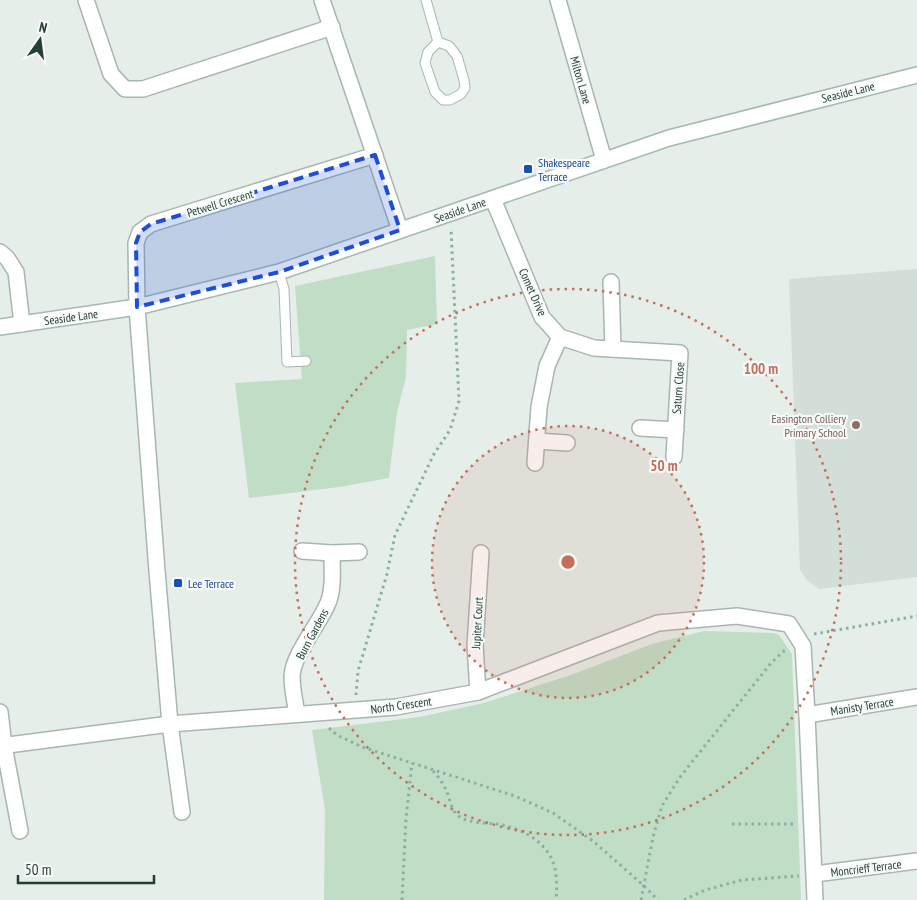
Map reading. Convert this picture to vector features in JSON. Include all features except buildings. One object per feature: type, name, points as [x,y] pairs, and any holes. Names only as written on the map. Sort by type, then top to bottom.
[{"type":"street","points":[[86,0],[111,74],[125,89],[143,89],[332,27]]},
{"type":"street","points":[[322,0],[400,230]]},
{"type":"street","name":"Milton Lane","points":[[558,0],[604,160]]},
{"type":"street","name":"Seaside Lane","points":[[0,327],[137,308],[279,272],[669,138],[917,75]]},
{"type":"street","name":"Petwell Crescent","points":[[182,812],[170,724],[156,571],[137,308],[136,243],[140,232],[152,224],[375,155]]},
{"type":"street","name":"Comet Drive","points":[[493,198],[542,317],[560,336]]},
{"type":"street","points":[[0,252],[7,258],[16,272],[22,324]]},
{"type":"street","points":[[611,282],[613,349]]},
{"type":"street","points":[[535,463],[540,407],[547,366],[560,336]]},
{"type":"street","name":"Saturn Close","points":[[560,336],[594,348],[680,353],[674,457]]},
{"type":"street","name":"Saturn Close","points":[[640,428],[676,430]]},
{"type":"street","points":[[537,441],[568,443]]},
{"type":"street","points":[[302,551],[359,552]]},
{"type":"street","name":"Burn Gardens","points":[[304,714],[293,692],[292,674],[297,659],[329,602],[332,583],[332,553]]},
{"type":"street","name":"Jupiter Court","points":[[478,692],[475,645],[481,553]]},
{"type":"street","name":"North Crescent","points":[[2,746],[170,724],[396,708],[478,692],[658,624],[737,616],[789,624],[798,637]]},
{"type":"street","points":[[798,637],[803,646],[808,715],[815,900]]},
{"type":"street","name":"Manisty Terrace","points":[[808,715],[917,697]]},
{"type":"street","points":[[0,712],[2,746],[20,831]]},
{"type":"street","name":"Moncrieff Terrace","points":[[815,874],[917,861]]},
{"type":"lane","points":[[426,0],[438,42]]},
{"type":"lane","points":[[438,42],[449,46],[457,56],[464,80],[465,88],[462,94],[450,100],[443,100],[435,92],[426,63],[428,52],[438,42]]},
{"type":"lane","points":[[279,272],[284,289],[286,362],[306,361]]},
{"type":"path","points":[[354,710],[358,671],[387,574],[396,535],[434,454],[450,430],[459,401],[450,213]]},
{"type":"path","points":[[641,900],[653,837],[662,806],[680,777],[772,663],[798,637],[917,616]]},
{"type":"path","points":[[304,714],[337,735],[362,747],[515,796],[554,813],[593,842],[658,900]]},
{"type":"path","points":[[402,900],[406,818],[412,763]]},
{"type":"path","points":[[432,769],[439,777],[450,799],[453,810],[459,817],[466,820],[506,826],[521,831],[547,851],[555,867],[557,883],[556,900]]},
{"type":"path","points":[[732,824],[812,824]]},
{"type":"path","points":[[684,900],[705,890],[742,880],[815,874]]},
{"type":"highlighted area","points":[[375,155],[400,230],[279,272],[137,307],[136,243],[140,232],[151,224]]},
{"type":"shaded area","name":"Easington Colliery Primary School","points":[[917,269],[917,577],[819,589],[807,580],[800,570],[789,279]]},
{"type":"green space","points":[[435,256],[437,324],[407,330],[406,377],[397,412],[389,478],[339,487],[249,498],[235,383],[302,379],[295,286]]},
{"type":"green space","points":[[704,631],[773,633],[779,635],[792,654],[801,900],[324,900],[325,810],[312,730],[420,717],[484,703],[571,675],[652,644]]},
{"type":"place","name":"Shakespeare Terrace","points":[[528,169]]},
{"type":"place","name":"Easington Colliery Primary School","points":[[856,425]]},
{"type":"place","name":"Lee Terrace","points":[[178,583]]}]
